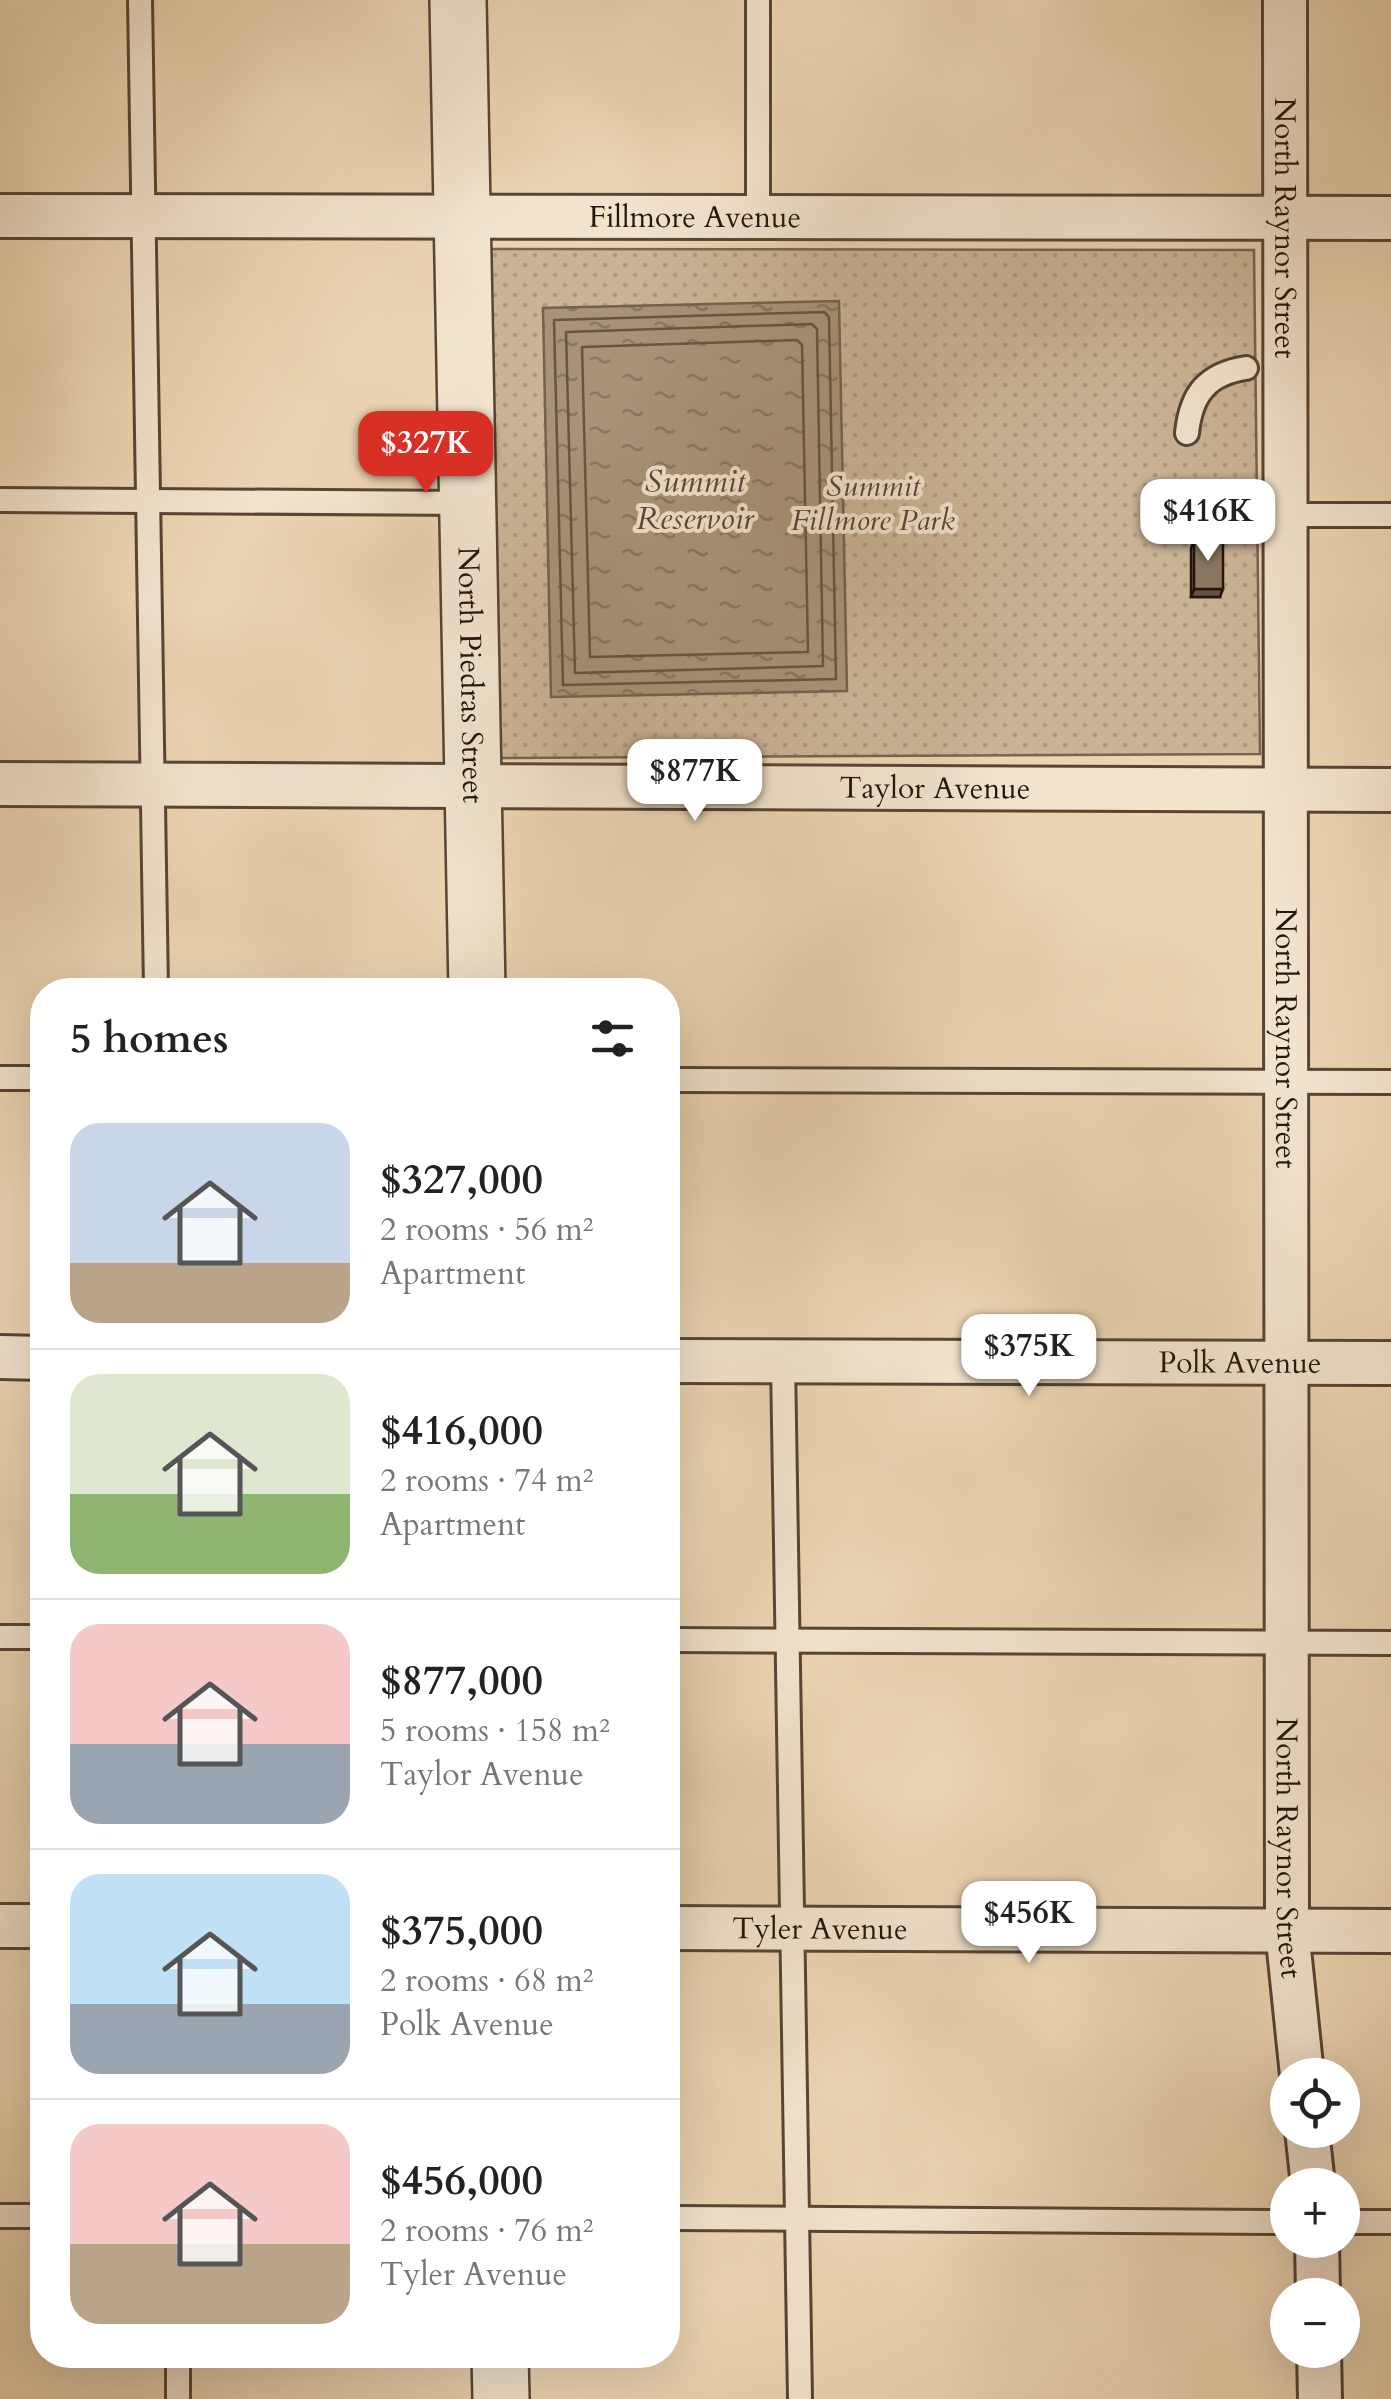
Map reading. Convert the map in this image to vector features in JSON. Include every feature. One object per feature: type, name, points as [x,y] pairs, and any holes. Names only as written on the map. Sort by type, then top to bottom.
[{"type":"street","name":"North Piedras Street","points":[[458,0],[477,978]]},
{"type":"street","name":"North Raynor Street","points":[[1285,0],[1286,1930],[1300,2058]]},
{"type":"street","name":"Fillmore Avenue","points":[[0,216],[1391,218]]},
{"type":"street","name":"Taylor Avenue","points":[[0,784],[1391,790]]},
{"type":"street","points":[[0,1358],[30,1358]]},
{"type":"street","name":"Polk Avenue","points":[[680,1361],[1391,1364]]},
{"type":"street","points":[[0,1926],[30,1926]]},
{"type":"street","name":"Tyler Avenue","points":[[680,1928],[1391,1931]]},
{"type":"street","points":[[500,2368],[501,2399]]},
{"type":"street","points":[[1319,2368],[1320,2399]]},
{"type":"lane","points":[[140,0],[156,978]]},
{"type":"lane","points":[[758,0],[758,217]]},
{"type":"lane","points":[[1187,433],[1189,416],[1208,382],[1223,372],[1246,368]]},
{"type":"lane","points":[[0,500],[469,503]]},
{"type":"lane","points":[[1286,515],[1391,515]]},
{"type":"lane","points":[[0,1078],[30,1078]]},
{"type":"lane","points":[[680,1080],[1391,1082]]},
{"type":"lane","points":[[783,1362],[800,2399]]},
{"type":"lane","points":[[0,1637],[30,1637]]},
{"type":"lane","points":[[680,1640],[1391,1643]]},
{"type":"lane","points":[[0,2216],[30,2216]]},
{"type":"lane","points":[[680,2218],[1270,2222]]},
{"type":"lane","points":[[1360,2222],[1391,2222]]},
{"type":"lane","points":[[178,2368],[178,2399]]},
{"type":"green space","name":"Summit Fillmore Park","points":[[485,249],[1254,250],[1260,754],[495,758]]},
{"type":"water","name":"Summit Reservoir","points":[[839,301],[847,691],[551,697],[543,308]]},
{"type":"building","points":[[1194,540],[1223,540],[1223,589],[1194,589]]}]
